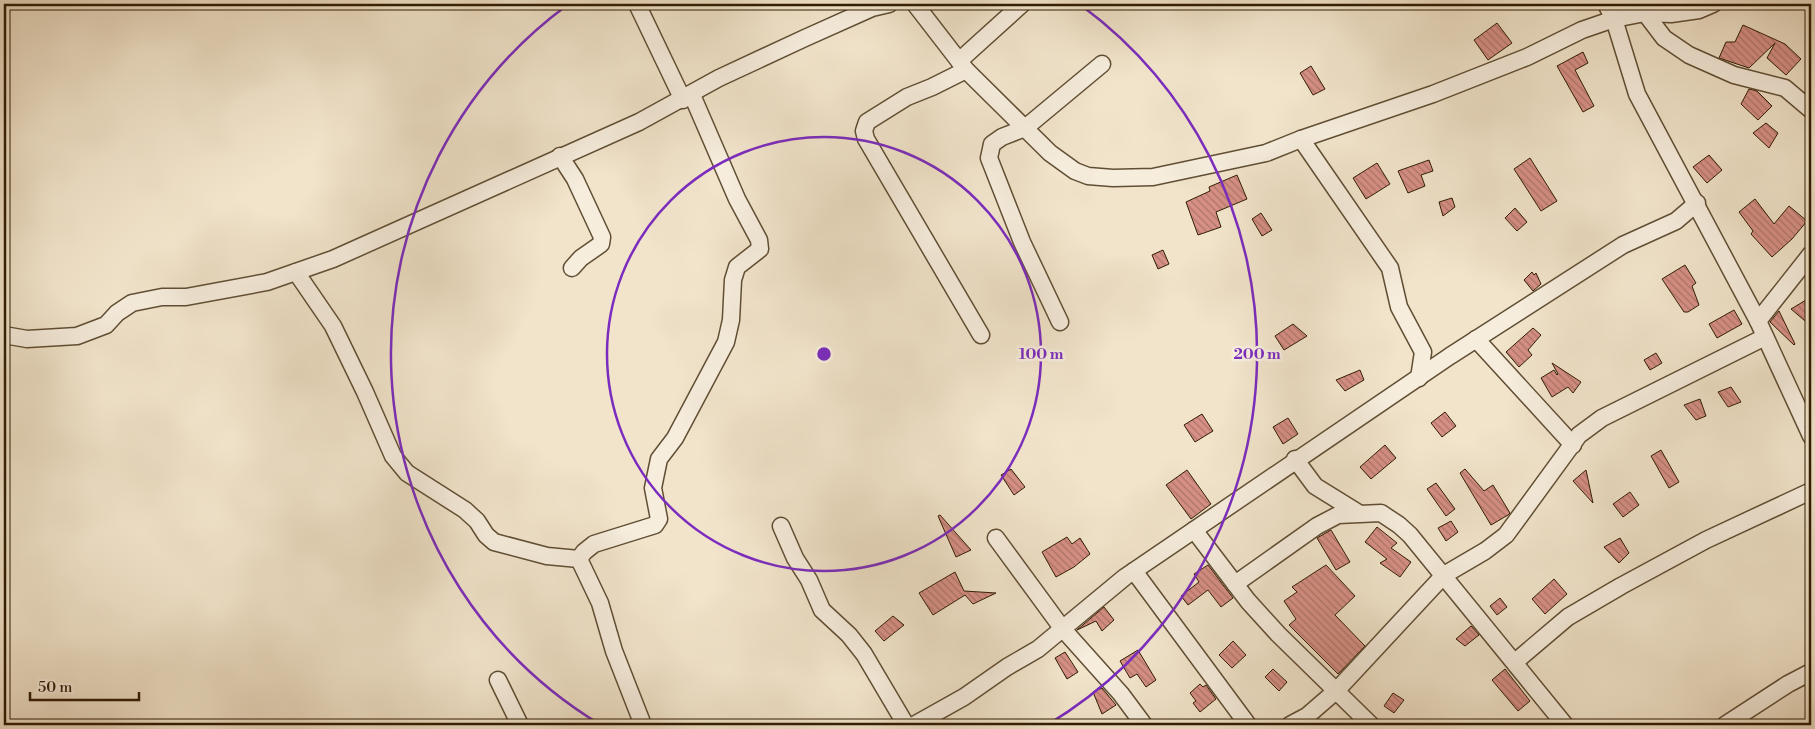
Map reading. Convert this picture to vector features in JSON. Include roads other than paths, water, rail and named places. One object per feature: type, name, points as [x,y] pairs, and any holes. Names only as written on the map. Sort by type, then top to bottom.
[{"type":"street","points":[[579,559],[594,544],[655,525],[659,520],[653,488],[659,459],[675,438],[726,342],[731,320],[733,280],[738,267],[760,249],[759,240],[688,97],[637,4]]},
{"type":"street","points":[[4,336],[28,339],[77,336],[106,325],[117,312],[132,303],[144,299],[186,297],[267,282],[333,259],[688,97],[719,78],[805,38],[872,8],[889,4]]},
{"type":"street","points":[[915,4],[962,65],[1050,153],[1075,171],[1088,176],[1113,178],[1162,175],[1266,153],[1301,139],[1433,94],[1527,57],[1582,30],[1614,19],[1644,13],[1672,14],[1699,10],[1714,4]]},
{"type":"street","points":[[981,336],[866,139],[864,131],[867,122],[962,65],[1022,4]]},
{"type":"street","points":[[1606,4],[1614,19],[1638,94],[1758,321],[1811,436]]},
{"type":"street","points":[[1644,13],[1664,38],[1689,55],[1734,75],[1785,88],[1811,110]]},
{"type":"street","points":[[1060,322],[1022,242],[989,158],[992,144],[1002,137],[1025,128],[1102,64]]},
{"type":"street","points":[[1301,139],[1390,268],[1399,307],[1423,352],[1419,378]]},
{"type":"street","points":[[560,156],[575,179],[602,237],[601,244],[580,258],[572,268]]},
{"type":"street","points":[[914,725],[964,698],[1006,667],[1038,649],[1134,571],[1450,356],[1623,245],[1676,221],[1696,203]]},
{"type":"street","points":[[1758,321],[1811,254]]},
{"type":"street","points":[[296,272],[333,326],[366,392],[393,456],[407,473],[465,510],[478,521],[486,535],[494,542],[547,556],[579,559]]},
{"type":"street","points":[[1290,725],[1307,716],[1337,690],[1444,575],[1485,551],[1506,535],[1584,431],[1602,418],[1765,337]]},
{"type":"street","points":[[1476,339],[1573,445]]},
{"type":"street","points":[[1423,352],[1450,356]]},
{"type":"street","points":[[1295,460],[1315,486],[1357,512]]},
{"type":"street","points":[[1514,662],[1568,617],[1613,590],[1706,540],[1811,491]]},
{"type":"street","points":[[1235,584],[1317,526],[1338,515],[1357,512],[1381,513],[1399,525],[1444,575],[1565,725]]},
{"type":"street","points":[[781,526],[794,558],[808,580],[822,610],[849,635],[864,654],[906,725]]},
{"type":"street","points":[[1194,530],[1235,584],[1278,634],[1371,725]]},
{"type":"street","points":[[996,538],[1062,628],[1121,694],[1144,725]]},
{"type":"street","points":[[579,559],[600,603],[614,651],[643,725]]},
{"type":"street","points":[[1134,571],[1248,725]]},
{"type":"street","points":[[1725,725],[1788,684],[1811,672]]},
{"type":"street","points":[[498,680],[520,725]]}]
